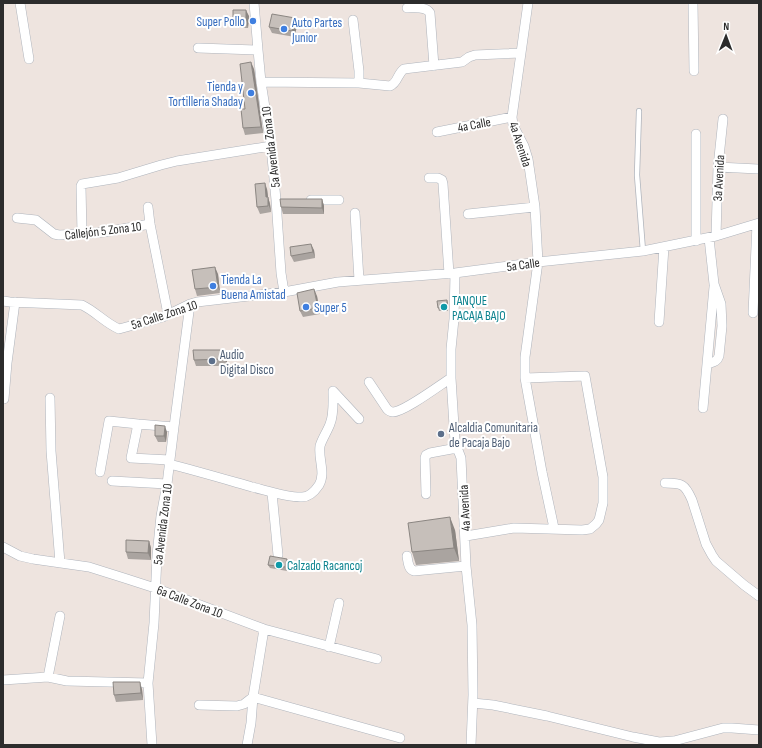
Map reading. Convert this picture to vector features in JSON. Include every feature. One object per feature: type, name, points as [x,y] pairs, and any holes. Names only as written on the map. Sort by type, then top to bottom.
[{"type":"street","points":[[20,3],[29,59]]},
{"type":"street","name":"5a Avenida Zona 10","points":[[254,3],[261,82],[280,200],[281,273],[284,292]]},
{"type":"street","name":"4a Avenida","points":[[528,3],[512,117],[513,125],[524,146],[528,159],[535,208],[538,262],[525,357],[525,378],[554,528]]},
{"type":"street","points":[[694,3],[694,71]]},
{"type":"street","points":[[407,8],[425,9],[430,13],[434,66]]},
{"type":"street","points":[[353,20],[359,72],[358,83]]},
{"type":"street","points":[[198,48],[258,50]]},
{"type":"street","points":[[261,82],[358,83],[390,86],[395,83],[399,74],[404,69],[462,62],[475,55],[521,53]]},
{"type":"street","name":"4a Calle","points":[[437,132],[512,117]]},
{"type":"street","name":"3a Avenida","points":[[703,408],[707,364],[718,359],[722,326],[721,304],[714,284],[712,237],[723,119]]},
{"type":"street","points":[[696,134],[696,241]]},
{"type":"street","points":[[82,234],[82,184],[118,178],[177,161],[271,146]]},
{"type":"street","points":[[718,167],[758,169]]},
{"type":"street","name":"4a Avenida","points":[[429,178],[438,178],[442,180],[443,184],[452,273],[454,319],[451,349],[453,427],[455,442],[461,458],[466,536],[466,566],[472,625],[473,703],[471,745]]},
{"type":"street","points":[[300,200],[340,200]]},
{"type":"street","points":[[148,207],[150,224]]},
{"type":"street","points":[[468,214],[535,208]]},
{"type":"street","points":[[355,213],[359,280]]},
{"type":"street","name":"Callejón 5 Zona 10","points":[[17,218],[36,220],[54,234],[59,235],[105,232],[150,224],[168,314]]},
{"type":"street","points":[[753,313],[758,224]]},
{"type":"street","name":"5a Calle","points":[[284,292],[338,282],[452,273],[643,251],[696,241],[758,224]]},
{"type":"street","points":[[659,322],[664,247]]},
{"type":"street","name":"5a Calle Zona 10","points":[[3,301],[82,305],[90,308],[119,329],[163,317],[197,302],[284,292]]},
{"type":"street","points":[[4,399],[15,302]]},
{"type":"street","name":"5a Avenida Zona 10","points":[[152,745],[148,683],[154,623],[157,556],[160,523],[167,484],[190,304]]},
{"type":"street","points":[[466,536],[514,528],[582,530],[590,529],[599,520],[603,503],[603,477],[584,376],[525,378]]},
{"type":"street","points":[[369,382],[387,409],[390,412],[394,412],[409,406],[451,378]]},
{"type":"street","points":[[138,424],[131,458],[170,462],[272,492],[303,497],[309,495],[320,482],[322,474],[320,444],[331,423],[333,414],[333,391],[359,419]]},
{"type":"street","points":[[50,398],[51,451],[60,563]]},
{"type":"street","points":[[100,472],[109,420],[174,427]]},
{"type":"street","points":[[426,494],[426,455],[457,448]]},
{"type":"street","points":[[112,481],[167,484]]},
{"type":"street","points":[[665,483],[680,484],[685,488],[692,500],[706,544],[712,556],[716,561],[759,596]]},
{"type":"street","points":[[272,492],[278,555]]},
{"type":"street","name":"6a Calle Zona 10","points":[[3,547],[20,556],[89,568],[155,588],[264,629],[377,659]]},
{"type":"street","points":[[407,556],[410,568],[414,571],[466,566]]},
{"type":"street","points":[[330,646],[338,603]]},
{"type":"street","points":[[48,677],[60,616]]},
{"type":"street","points":[[247,745],[264,629]]},
{"type":"street","points":[[3,680],[48,677],[68,682],[148,683]]},
{"type":"street","points":[[199,705],[237,706],[244,704],[253,697]]},
{"type":"street","points":[[253,697],[400,738]]},
{"type":"street","points":[[473,703],[493,705],[547,716],[659,742],[674,741],[723,728],[759,730]]},
{"type":"lane","points":[[639,111],[637,175],[643,251]]},
{"type":"building","points":[[233,10],[246,10],[246,21],[233,21]]},
{"type":"building","points":[[272,14],[295,18],[292,31],[269,27]]},
{"type":"building","points":[[251,62],[261,127],[243,128],[241,109],[245,109],[240,64]]},
{"type":"building","points":[[265,183],[268,206],[257,207],[255,184]]},
{"type":"building","points":[[280,199],[322,199],[322,208],[281,207]]},
{"type":"building","points":[[311,244],[313,252],[291,256],[290,247]]},
{"type":"building","points":[[215,267],[218,287],[195,289],[192,270]]},
{"type":"building","points":[[314,289],[318,308],[300,311],[297,293]]},
{"type":"building","points":[[447,300],[447,307],[438,308],[437,301]]},
{"type":"building","points":[[193,350],[225,350],[225,359],[194,360]]},
{"type":"building","points":[[155,425],[165,426],[164,436],[155,436]]},
{"type":"building","points":[[450,517],[454,548],[412,552],[408,523]]},
{"type":"building","points":[[126,540],[149,541],[148,553],[126,552]]},
{"type":"building","points":[[270,556],[287,559],[285,567],[268,565]]},
{"type":"building","points":[[113,682],[140,682],[141,693],[114,695]]},
{"type":"place","name":"Super Pollo","points":[[253,21]]},
{"type":"place","name":"Auto Partes Junior","points":[[284,29]]},
{"type":"place","name":"Tienda y Tortilleria Shaday","points":[[251,93]]},
{"type":"place","name":"Tienda La Buena Amistad","points":[[213,286]]},
{"type":"place","name":"Super 5","points":[[306,307]]},
{"type":"place","name":"TANQUE PACAJA BAJO","points":[[444,307]]},
{"type":"place","name":"Audio Digital Disco","points":[[212,361]]},
{"type":"place","name":"Alcaldia Comunitaria de Pacaja Bajo","points":[[441,434]]},
{"type":"place","name":"Calzado Racancoj","points":[[279,565]]}]
